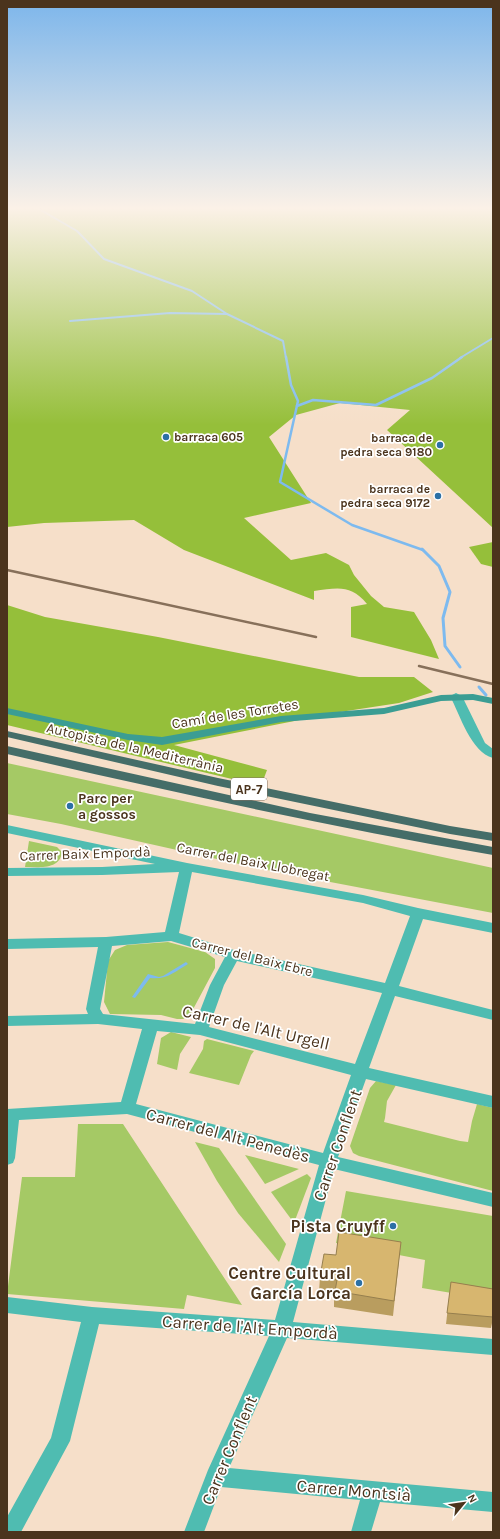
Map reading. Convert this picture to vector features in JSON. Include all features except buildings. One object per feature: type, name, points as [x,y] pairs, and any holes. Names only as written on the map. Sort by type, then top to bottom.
[{"type":"highway","name":"Autopista de la Mediterrània","points":[[7,734],[218,782],[450,830],[493,836]]},
{"type":"highway","name":"AP-7","points":[[7,750],[210,797],[449,844],[493,851]]},
{"type":"street","name":"Camí de les Torretes","points":[[7,711],[128,737],[162,742],[281,719],[384,711],[456,696],[473,697],[493,701]]},
{"type":"street","points":[[456,696],[480,746],[493,754]]},
{"type":"street","name":"Carrer del Baix Llobregat","points":[[7,829],[187,866],[363,899],[418,914],[493,928]]},
{"type":"street","points":[[171,936],[187,866]]},
{"type":"street","name":"Carrer Baix Empordà","points":[[7,872],[102,871],[187,866]]},
{"type":"street","name":"Carrer Conflent","points":[[194,1532],[215,1477],[282,1329],[328,1161],[362,1072],[418,914]]},
{"type":"street","name":"Carrer del Baix Ebre","points":[[7,944],[106,942],[171,936],[233,955],[493,1015]]},
{"type":"street","points":[[98,1019],[93,1009],[106,942]]},
{"type":"street","points":[[200,1030],[217,985],[233,955]]},
{"type":"street","name":"Carrer de l'Alt Urgell","points":[[7,1022],[98,1019],[200,1030],[362,1072],[493,1102]]},
{"type":"street","points":[[127,1108],[141,1064],[151,1024]]},
{"type":"street","name":"Carrer del Alt Penedès","points":[[10,1115],[127,1108],[328,1161],[493,1200]]},
{"type":"street","points":[[7,1158],[10,1115]]},
{"type":"street","name":"Carrer de l'Alt Empordà","points":[[7,1305],[92,1315],[493,1347]]},
{"type":"street","points":[[10,1532],[60,1441],[92,1315]]},
{"type":"street","name":"Carrer Montsià","points":[[215,1477],[493,1502]]},
{"type":"street","points":[[361,1532],[373,1492]]},
{"type":"green space","points":[[7,281],[493,281],[493,528],[387,430],[410,410],[340,403],[296,415],[269,437],[311,503],[244,518],[291,560],[326,553],[349,565],[354,575],[371,596],[384,607],[414,612],[431,640],[439,659],[351,637],[351,607],[367,604],[355,593],[349,590],[330,589],[314,591],[314,600],[184,550],[134,520],[44,523],[7,527]]},
{"type":"green space","points":[[493,542],[493,567],[481,564],[469,547]]},
{"type":"green space","points":[[7,605],[45,617],[158,637],[359,677],[414,677],[433,692],[399,703],[340,712],[174,745],[267,770],[261,786],[7,725]]},
{"type":"green space","points":[[7,763],[493,868],[493,913],[262,869],[61,824],[7,814]]},
{"type":"green space","points":[[29,841],[57,847],[62,852],[60,858],[53,865],[42,867],[25,867]]},
{"type":"green space","points":[[168,942],[205,952],[215,959],[215,968],[190,1015],[183,1019],[177,1019],[161,1015],[110,1014],[104,1002],[108,961],[115,950],[127,945]]},
{"type":"green space","points":[[171,1032],[191,1037],[180,1054],[177,1070],[157,1064],[161,1038]]},
{"type":"green space","points":[[207,1039],[254,1051],[239,1085],[189,1073],[203,1049],[204,1041]]},
{"type":"green space","points":[[376,1081],[396,1085],[387,1101],[384,1122],[460,1141],[468,1142],[477,1104],[493,1108],[493,1191],[359,1156],[353,1153],[350,1146],[370,1088]]},
{"type":"green space","points":[[78,1124],[123,1124],[242,1305],[187,1295],[184,1309],[7,1294],[22,1177],[75,1177]]},
{"type":"green space","points":[[195,1142],[219,1148],[286,1244],[279,1262],[238,1213],[217,1181]]},
{"type":"green space","points":[[245,1155],[299,1169],[265,1184]]},
{"type":"green space","points":[[307,1174],[311,1178],[294,1223],[271,1192]]},
{"type":"green space","points":[[346,1191],[493,1216],[493,1300],[422,1288],[425,1260],[336,1243]]},
{"type":"water","points":[[186,962],[188,964],[166,977],[150,978],[135,998],[132,997],[148,974],[159,977],[163,976]]},
{"type":"waterway","points":[[164,281],[192,291],[227,314]]},
{"type":"waterway","points":[[70,321],[170,313],[227,314]]},
{"type":"waterway","points":[[227,314],[283,341],[286,358]]},
{"type":"waterway","points":[[460,358],[493,338]]},
{"type":"waterway","points":[[286,357],[291,385],[298,401],[280,482],[352,525],[423,550]]},
{"type":"waterway","points":[[297,406],[313,400],[376,405],[432,378],[462,357]]},
{"type":"waterway","points":[[423,550],[439,566],[450,592],[443,618],[445,646],[460,667]]},
{"type":"waterway","points":[[479,687],[486,695]]},
{"type":"railway","points":[[7,570],[316,637]]},
{"type":"railway","points":[[419,666],[493,684]]},
{"type":"place","name":"barraca 605","points":[[166,437]]},
{"type":"place","name":"barraca de pedra seca 9180","points":[[440,445]]},
{"type":"place","name":"barraca de pedra seca 9172","points":[[438,496]]},
{"type":"place","name":"Parc per a gossos","points":[[70,806]]},
{"type":"place","name":"Pista Cruyff","points":[[393,1226]]},
{"type":"place","name":"Centre Cultural García Lorca","points":[[359,1283]]}]
